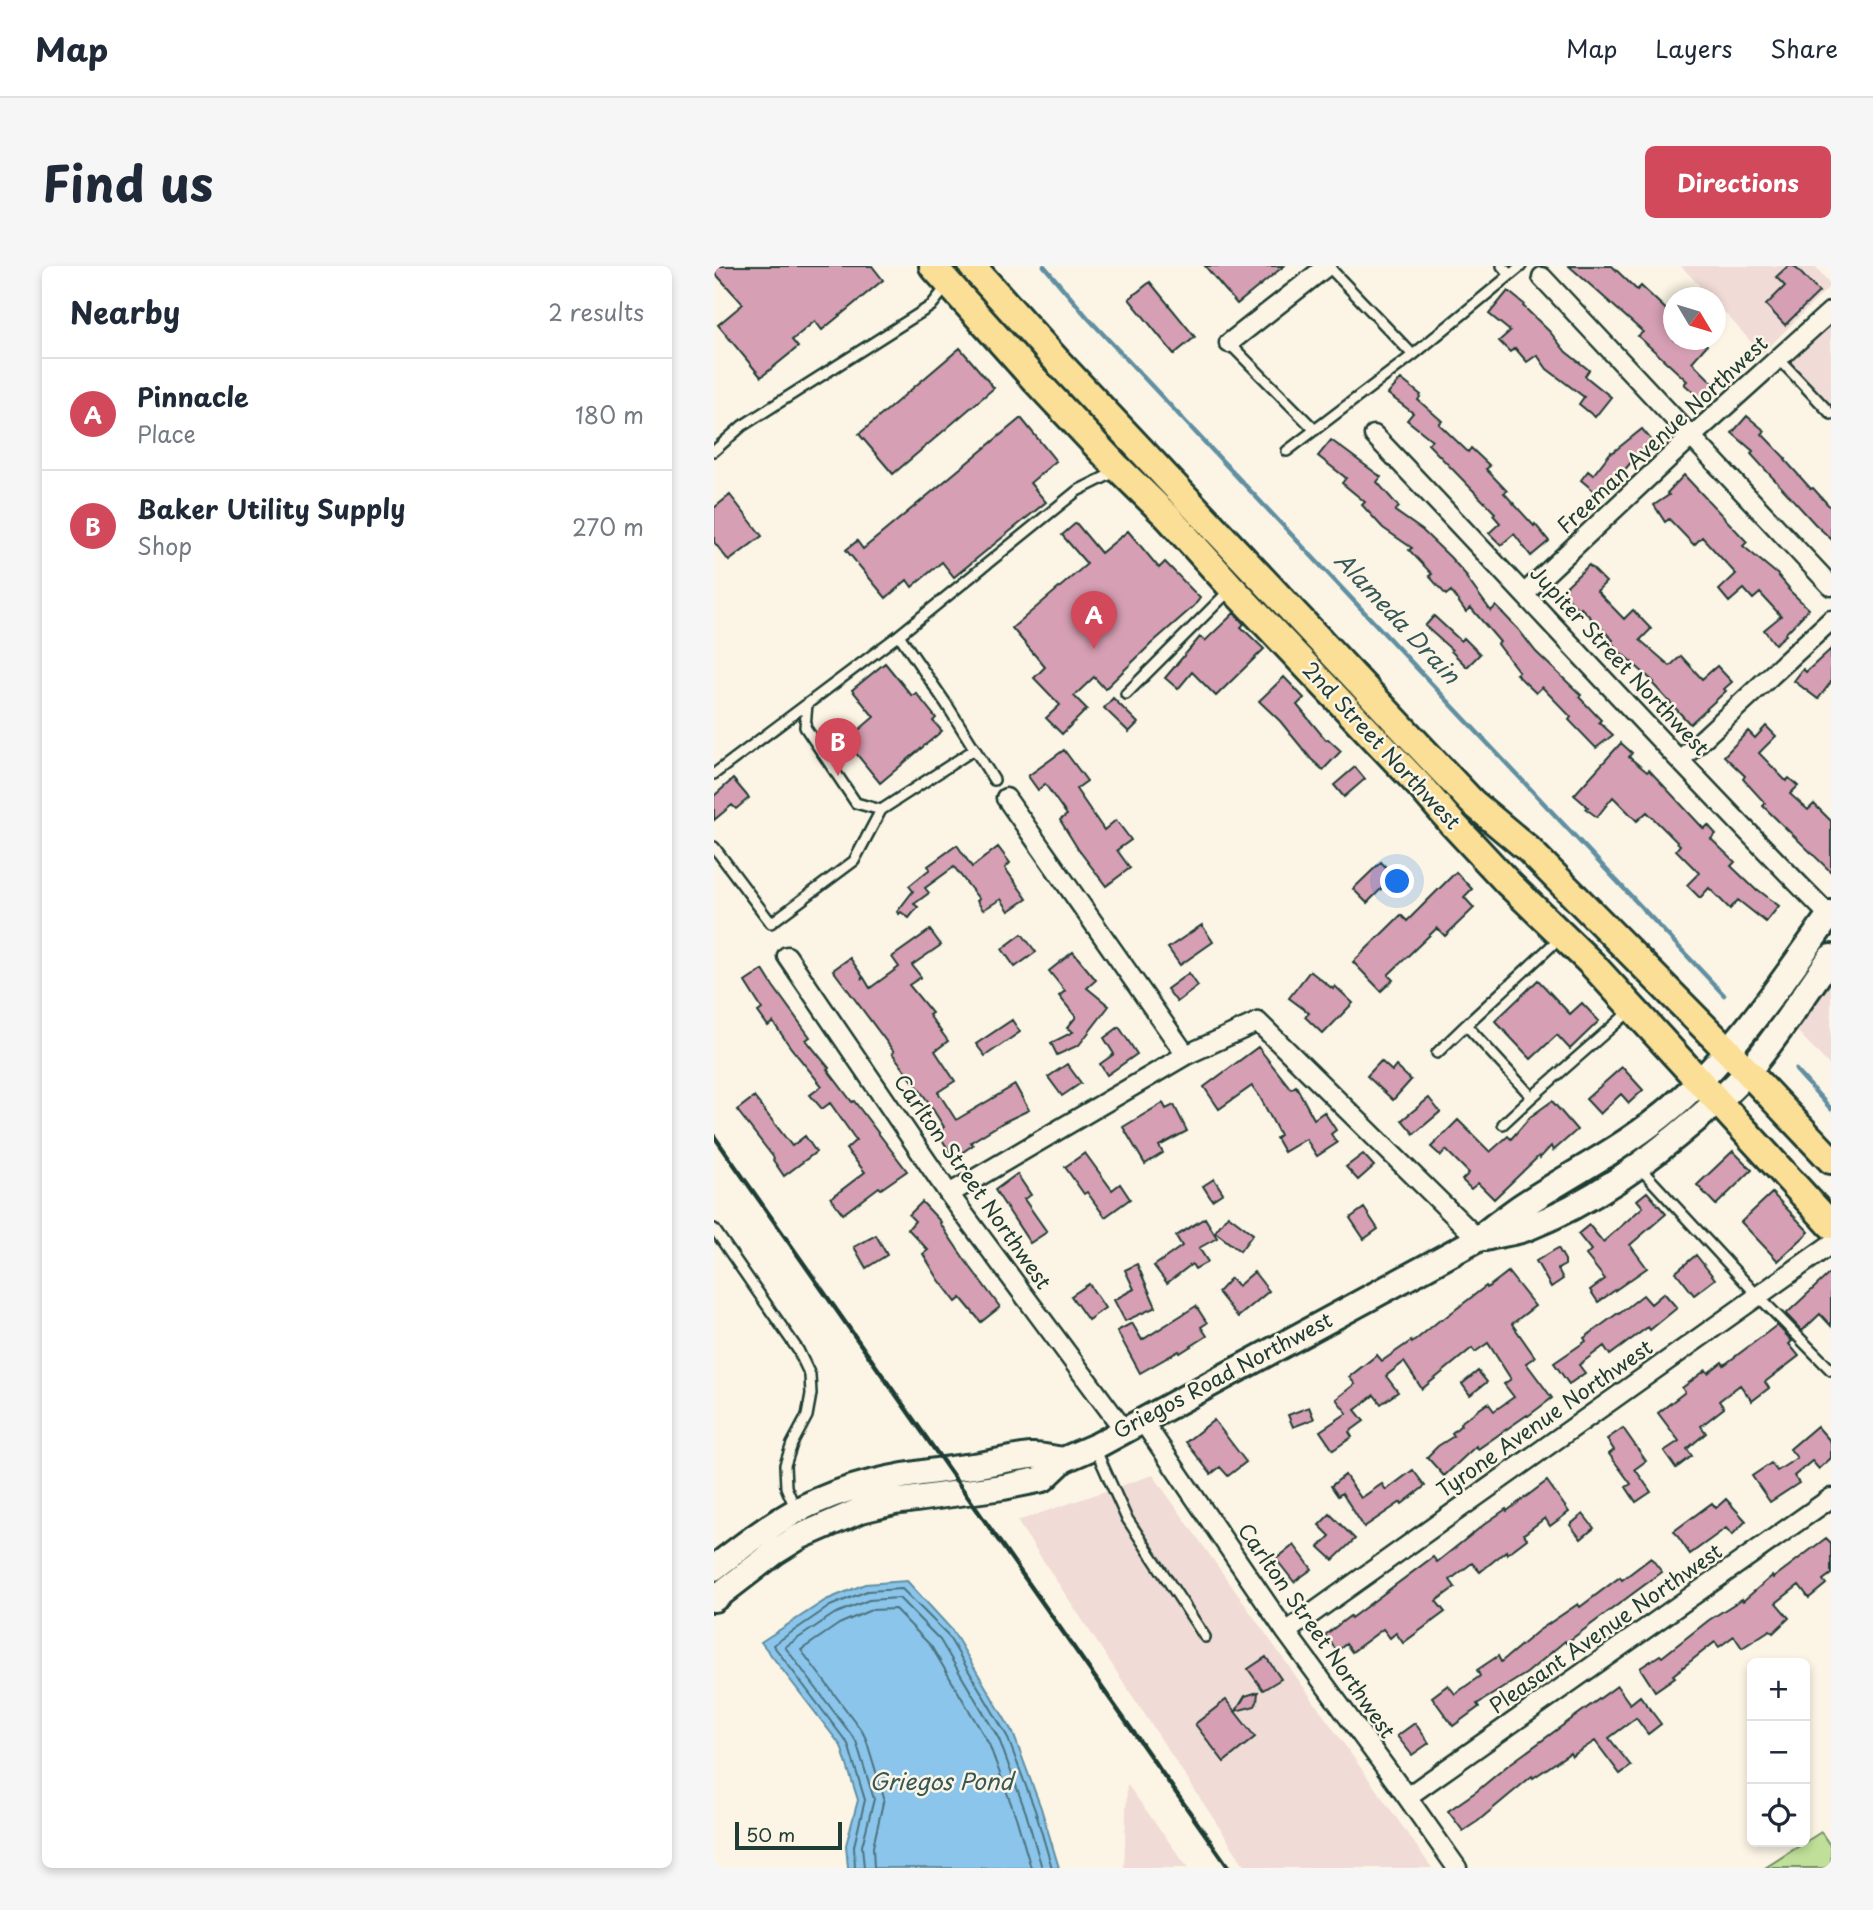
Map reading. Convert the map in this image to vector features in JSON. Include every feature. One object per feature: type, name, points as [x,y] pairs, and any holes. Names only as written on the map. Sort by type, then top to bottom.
[{"type":"main road","name":"2nd Street Northwest","points":[[970,266],[1047,372]]},
{"type":"main road","name":"2nd Street Northwest","points":[[941,275],[1047,372],[1125,459],[1168,517],[1243,578],[1472,802],[1528,849],[1728,1051],[1831,1160]]},
{"type":"main road","name":"2nd Street Northwest","points":[[1243,578],[1480,853],[1592,964],[1831,1225]]},
{"type":"main road","name":"Griegos Road Northwest","points":[[714,1599],[799,1537],[861,1510],[894,1502],[1043,1479],[1063,1460],[1094,1446],[1478,1239],[1516,1210],[1578,1173],[1660,1117],[1728,1051],[1772,997],[1830,915]]},
{"type":"main road","name":"Griegos Road Northwest","points":[[1478,1239],[1526,1228],[1581,1202],[1670,1143],[1748,1072],[1831,957]]},
{"type":"main road","points":[[714,1568],[757,1535],[796,1511],[860,1485],[904,1475],[1034,1456],[1063,1460]]},
{"type":"street","points":[[941,275],[970,266]]},
{"type":"street","points":[[1229,343],[1327,266]]},
{"type":"street","points":[[1542,277],[1831,586]]},
{"type":"street","name":"Freeman Avenue Northwest","points":[[1525,593],[1831,311]]},
{"type":"street","name":"Jupiter Street Northwest","points":[[1374,435],[1830,915]]},
{"type":"street","points":[[1680,760],[1831,620]]},
{"type":"street","points":[[1006,798],[1186,1055]]},
{"type":"street","name":"Carlton Street Northwest","points":[[787,956],[949,1194],[1133,1425],[1457,1868]]},
{"type":"street","points":[[949,1194],[1186,1055],[1258,1022],[1478,1239]]},
{"type":"street","name":"Tyrone Avenue Northwest","points":[[1286,1632],[1831,1244]]},
{"type":"street","name":"Pleasant Avenue Northwest","points":[[1407,1797],[1831,1498]]},
{"type":"lane","points":[[1327,266],[1413,355]]},
{"type":"lane","points":[[1502,266],[1510,275]]},
{"type":"lane","points":[[1287,451],[1413,355],[1521,266]]},
{"type":"lane","points":[[714,451],[741,426],[931,306],[941,275]]},
{"type":"lane","points":[[1229,343],[1315,430]]},
{"type":"lane","points":[[1779,359],[1831,414]]},
{"type":"lane","points":[[714,774],[900,635],[1077,491],[1125,459]]},
{"type":"lane","points":[[1126,694],[1243,578]]},
{"type":"lane","points":[[900,635],[994,780]]},
{"type":"lane","points":[[807,704],[805,727],[856,803],[881,810]]},
{"type":"lane","points":[[714,847],[771,923],[854,861],[881,810],[975,749]]},
{"type":"lane","points":[[1421,787],[1441,769]]},
{"type":"lane","points":[[1437,1053],[1562,936]]},
{"type":"lane","points":[[1503,1125],[1632,1009]]},
{"type":"lane","points":[[1466,1025],[1532,1097]]},
{"type":"lane","points":[[1638,1166],[1758,1296],[1831,1370]]},
{"type":"lane","points":[[714,1229],[798,1350],[810,1375],[811,1394],[807,1416],[792,1444],[785,1465],[786,1487],[796,1511]]},
{"type":"lane","points":[[1094,1446],[1125,1517],[1205,1637]]},
{"type":"shaded area","points":[[1681,266],[1815,266],[1831,285],[1762,354],[1726,314],[1726,287],[1701,287]]},
{"type":"shaded area","points":[[1831,325],[1831,407],[1789,364]]},
{"type":"shaded area","points":[[1831,981],[1831,1067],[1797,1031]]},
{"type":"shaded area","points":[[1153,1475],[1432,1868],[1246,1868],[1017,1521]]},
{"type":"shaded area","points":[[1127,1784],[1188,1868],[1124,1868]]},
{"type":"green space","points":[[1821,1832],[1831,1847],[1831,1868],[1765,1868],[1798,1847],[1810,1847],[1810,1839]]},
{"type":"water","name":"Griegos Pond","points":[[907,1581],[952,1630],[1013,1733],[1041,1808],[1059,1868],[848,1868],[846,1845],[858,1800],[841,1746],[761,1642],[826,1600],[865,1584]]},
{"type":"building","points":[[714,266],[872,266],[883,280],[822,330],[815,321],[792,340],[798,347],[761,377],[718,325],[743,304],[714,272]]},
{"type":"building","points":[[1205,266],[1284,266],[1237,304]]},
{"type":"building","points":[[1569,266],[1612,266],[1637,290],[1641,286],[1663,307],[1663,350],[1703,350],[1692,362],[1715,385],[1701,399],[1684,384],[1687,381],[1638,336],[1643,332]]},
{"type":"building","points":[[1788,266],[1794,266],[1819,292],[1785,325],[1766,305],[1785,286],[1776,277]]},
{"type":"building","points":[[1150,282],[1195,337],[1174,354],[1129,299]]},
{"type":"building","points":[[1508,291],[1524,304],[1566,352],[1589,370],[1585,376],[1611,397],[1595,417],[1579,404],[1584,397],[1547,369],[1537,355],[1527,362],[1515,348],[1510,352],[1499,341],[1510,331],[1489,314]]},
{"type":"building","points":[[960,348],[994,388],[893,474],[859,434]]},
{"type":"building","points":[[1401,379],[1421,395],[1418,400],[1442,421],[1439,424],[1468,452],[1471,448],[1490,466],[1486,469],[1507,491],[1504,493],[1549,541],[1531,556],[1514,534],[1501,545],[1489,533],[1500,523],[1493,515],[1495,513],[1428,444],[1432,440],[1407,420],[1413,413],[1388,394]]},
{"type":"building","points":[[1747,416],[1765,431],[1762,434],[1831,508],[1831,539],[1751,454],[1753,451],[1732,433]]},
{"type":"building","points":[[1021,418],[1056,461],[1030,483],[1046,502],[954,577],[942,562],[912,587],[907,580],[886,598],[846,550],[857,541],[863,549]]},
{"type":"building","points":[[1642,429],[1654,443],[1632,461],[1619,477],[1616,475],[1600,496],[1581,480],[1588,471],[1593,475],[1611,452]]},
{"type":"building","points":[[1331,440],[1381,477],[1377,482],[1399,507],[1395,511],[1422,530],[1450,557],[1491,611],[1496,606],[1536,652],[1581,695],[1579,697],[1601,720],[1599,722],[1613,735],[1596,748],[1542,687],[1536,693],[1516,674],[1519,672],[1498,644],[1500,642],[1471,608],[1466,612],[1451,591],[1446,595],[1429,576],[1432,574],[1409,550],[1412,548],[1383,528],[1362,505],[1365,502],[1342,483],[1346,478],[1318,456]]},
{"type":"building","points":[[1684,475],[1747,542],[1743,546],[1777,574],[1809,609],[1775,644],[1764,630],[1781,616],[1760,593],[1753,599],[1744,589],[1729,602],[1719,590],[1736,574],[1702,537],[1694,545],[1669,519],[1665,522],[1654,505],[1669,495],[1667,493]]},
{"type":"building","points":[[730,495],[762,536],[729,561],[714,542],[714,508]]},
{"type":"building","points":[[1076,523],[1101,553],[1128,531],[1159,568],[1165,562],[1200,598],[1105,689],[1094,677],[1074,696],[1087,709],[1062,734],[1046,718],[1060,705],[1034,678],[1045,667],[1012,628],[1087,564],[1062,535]]},
{"type":"building","points":[[1589,565],[1606,582],[1597,591],[1624,619],[1633,610],[1651,629],[1640,640],[1670,666],[1681,656],[1702,679],[1717,666],[1732,682],[1724,689],[1726,691],[1690,724],[1652,683],[1654,682],[1620,652],[1611,642],[1613,640],[1561,591]]},
{"type":"building","points":[[1234,613],[1244,624],[1241,627],[1264,649],[1216,696],[1192,672],[1178,689],[1165,678],[1200,637],[1205,641]]},
{"type":"building","points":[[1434,616],[1461,641],[1464,638],[1480,654],[1467,667],[1425,626]]},
{"type":"building","points":[[1831,649],[1831,682],[1818,699],[1794,681],[1803,669],[1806,672]]},
{"type":"building","points":[[885,663],[912,696],[916,693],[936,718],[933,721],[942,731],[880,783],[846,741],[874,717],[852,690]]},
{"type":"building","points":[[1284,677],[1304,698],[1297,705],[1326,740],[1341,751],[1323,770],[1259,701]]},
{"type":"building","points":[[1113,698],[1138,723],[1129,732],[1104,708]]},
{"type":"building","points":[[1766,726],[1776,736],[1759,753],[1786,781],[1789,778],[1798,786],[1790,794],[1808,810],[1814,804],[1831,821],[1831,872],[1763,806],[1765,803],[1743,779],[1745,776],[1724,756],[1748,731],[1755,738]]},
{"type":"building","points":[[1621,743],[1632,753],[1629,757],[1647,772],[1649,770],[1704,829],[1708,825],[1716,834],[1711,839],[1735,862],[1731,866],[1756,890],[1779,906],[1766,922],[1738,900],[1730,909],[1709,888],[1700,898],[1687,885],[1699,873],[1676,850],[1680,845],[1647,812],[1637,821],[1613,797],[1597,817],[1574,795]]},
{"type":"building","points":[[1064,750],[1087,781],[1076,789],[1104,830],[1116,820],[1131,840],[1117,850],[1130,868],[1106,886],[1060,820],[1067,815],[1045,784],[1038,790],[1028,776]]},
{"type":"building","points":[[1355,767],[1365,779],[1344,797],[1334,785]]},
{"type":"building","points":[[733,779],[749,798],[736,809],[732,805],[714,820],[714,796]]},
{"type":"building","points":[[957,845],[972,867],[998,847],[1010,863],[1005,868],[1027,899],[1009,911],[1001,899],[983,910],[977,901],[979,899],[954,867],[925,888],[929,893],[914,904],[918,907],[909,918],[901,912],[899,914],[897,912],[913,891],[909,886],[930,869],[928,866]]},
{"type":"building","points":[[1381,862],[1394,876],[1367,903],[1353,889]]},
{"type":"building","points":[[1456,872],[1472,889],[1464,897],[1474,908],[1445,936],[1437,928],[1388,975],[1393,980],[1381,991],[1353,962],[1401,915],[1407,921]]},
{"type":"building","points":[[1202,925],[1213,942],[1180,965],[1168,948]]},
{"type":"building","points":[[930,930],[941,945],[912,965],[921,977],[909,985],[932,1013],[929,1015],[948,1041],[935,1051],[955,1081],[938,1092],[956,1120],[1015,1085],[1029,1110],[971,1142],[973,1145],[954,1158],[937,1132],[944,1127],[927,1100],[833,970],[850,958],[863,977],[861,979],[864,978],[870,988],[899,967],[892,957]]},
{"type":"building","points":[[1022,934],[1036,952],[1015,967],[1002,949]]},
{"type":"building","points":[[1073,952],[1096,980],[1087,988],[1109,1006],[1079,1045],[1057,1055],[1051,1043],[1073,1032],[1067,1028],[1076,1017],[1059,996],[1065,991],[1049,971]]},
{"type":"building","points":[[763,970],[810,1037],[806,1040],[907,1171],[881,1189],[879,1187],[843,1214],[831,1198],[865,1172],[846,1149],[856,1140],[830,1103],[822,1109],[810,1095],[822,1086],[773,1022],[768,1026],[758,1012],[762,1009],[745,982]]},
{"type":"building","points":[[1310,971],[1333,989],[1335,986],[1353,1003],[1323,1034],[1305,1017],[1309,1013],[1289,998]]},
{"type":"building","points":[[1189,973],[1198,986],[1177,1002],[1167,989]]},
{"type":"building","points":[[1538,980],[1570,1014],[1582,1003],[1599,1021],[1570,1049],[1557,1035],[1531,1059],[1495,1021]]},
{"type":"building","points":[[1012,1020],[1020,1032],[985,1056],[976,1044]]},
{"type":"building","points":[[1119,1027],[1137,1054],[1107,1075],[1100,1064],[1114,1054],[1104,1038]]},
{"type":"building","points":[[1258,1047],[1291,1089],[1296,1086],[1314,1119],[1324,1112],[1336,1130],[1331,1134],[1337,1143],[1317,1156],[1306,1139],[1284,1152],[1276,1138],[1280,1135],[1252,1086],[1219,1109],[1204,1087]]},
{"type":"building","points":[[1381,1061],[1392,1071],[1396,1066],[1411,1080],[1393,1100],[1367,1076]]},
{"type":"building","points":[[1067,1064],[1081,1083],[1062,1096],[1048,1077]]},
{"type":"building","points":[[1622,1067],[1643,1090],[1629,1103],[1621,1094],[1600,1114],[1586,1099]]},
{"type":"building","points":[[754,1097],[792,1146],[805,1136],[816,1152],[784,1176],[774,1158],[737,1110]]},
{"type":"building","points":[[1429,1098],[1440,1112],[1414,1134],[1402,1120]]},
{"type":"building","points":[[1552,1101],[1577,1130],[1553,1151],[1551,1146],[1494,1199],[1478,1183],[1471,1189],[1462,1180],[1469,1173],[1446,1150],[1441,1156],[1431,1147],[1458,1120],[1490,1152],[1508,1136],[1511,1139],[1530,1117]]},
{"type":"building","points":[[1163,1103],[1166,1109],[1174,1105],[1187,1131],[1159,1146],[1163,1153],[1145,1164],[1123,1127]]},
{"type":"building","points":[[1733,1151],[1752,1170],[1716,1205],[1697,1185]]},
{"type":"building","points":[[1085,1153],[1112,1190],[1120,1184],[1130,1199],[1105,1217],[1065,1167]]},
{"type":"building","points":[[1363,1154],[1374,1166],[1358,1180],[1346,1167]]},
{"type":"building","points":[[1017,1174],[1031,1195],[1024,1199],[1047,1232],[1030,1243],[995,1190]]},
{"type":"building","points":[[1214,1179],[1223,1193],[1212,1200],[1203,1186]]},
{"type":"building","points":[[1647,1192],[1666,1214],[1630,1245],[1647,1268],[1598,1302],[1590,1290],[1605,1279],[1586,1255],[1591,1250],[1578,1234],[1589,1225],[1603,1242],[1643,1207],[1637,1200]]},
{"type":"building","points":[[1772,1193],[1809,1232],[1778,1261],[1741,1222]]},
{"type":"building","points":[[922,1202],[941,1222],[1000,1307],[981,1322],[961,1298],[956,1302],[923,1254],[928,1250],[908,1229],[915,1221],[909,1215]]},
{"type":"building","points":[[1364,1208],[1378,1229],[1364,1239],[1350,1218]]},
{"type":"building","points":[[1228,1215],[1253,1234],[1240,1251],[1215,1232]]},
{"type":"building","points":[[1205,1218],[1217,1238],[1199,1248],[1208,1262],[1195,1269],[1192,1264],[1167,1283],[1154,1266],[1182,1246],[1176,1236]]},
{"type":"building","points":[[876,1235],[887,1255],[866,1268],[854,1247]]},
{"type":"building","points":[[1558,1248],[1565,1260],[1565,1265],[1558,1269],[1563,1279],[1551,1287],[1536,1261]]},
{"type":"building","points":[[1696,1255],[1715,1279],[1694,1295],[1676,1272]]},
{"type":"building","points":[[1137,1264],[1156,1307],[1125,1321],[1114,1300],[1134,1289],[1125,1270]]},
{"type":"building","points":[[1254,1272],[1269,1291],[1238,1317],[1218,1292],[1231,1278],[1238,1286]]},
{"type":"building","points":[[1508,1272],[1535,1306],[1512,1324],[1535,1357],[1526,1363],[1552,1398],[1478,1449],[1476,1446],[1444,1476],[1427,1457],[1454,1436],[1452,1433],[1460,1423],[1488,1403],[1494,1411],[1514,1397],[1504,1384],[1511,1379],[1488,1343],[1475,1352],[1472,1348],[1422,1389],[1404,1362],[1386,1376],[1398,1392],[1381,1404],[1374,1395],[1355,1410],[1364,1421],[1349,1432],[1352,1437],[1333,1450],[1320,1431],[1347,1413],[1336,1399],[1355,1384],[1349,1377],[1377,1355],[1382,1361],[1411,1341],[1412,1343]]},
{"type":"building","points":[[1831,1272],[1831,1326],[1820,1314],[1802,1331],[1786,1314]]},
{"type":"building","points":[[1089,1284],[1105,1308],[1088,1320],[1071,1296]]},
{"type":"building","points":[[1664,1293],[1677,1308],[1650,1330],[1648,1327],[1610,1355],[1604,1346],[1579,1365],[1585,1373],[1569,1384],[1554,1363],[1643,1295],[1651,1304]]},
{"type":"building","points":[[1196,1306],[1207,1323],[1201,1327],[1207,1336],[1140,1373],[1117,1331],[1132,1323],[1142,1340]]},
{"type":"building","points":[[1777,1325],[1792,1341],[1789,1344],[1799,1356],[1765,1382],[1769,1388],[1752,1401],[1740,1385],[1719,1401],[1724,1408],[1701,1426],[1706,1433],[1687,1449],[1692,1456],[1676,1468],[1664,1451],[1679,1441],[1658,1413],[1685,1392],[1682,1388],[1706,1370],[1708,1373],[1722,1362],[1724,1365]]},
{"type":"building","points":[[1478,1371],[1487,1382],[1470,1395],[1462,1384]]},
{"type":"building","points":[[1309,1407],[1314,1419],[1293,1427],[1288,1415]]},
{"type":"building","points":[[1214,1420],[1246,1462],[1228,1476],[1220,1467],[1211,1474],[1186,1442]]},
{"type":"building","points":[[1817,1426],[1831,1442],[1831,1458],[1819,1469],[1812,1461],[1794,1476],[1799,1483],[1770,1502],[1752,1476],[1771,1463],[1777,1471],[1797,1458],[1790,1449]]},
{"type":"building","points":[[1623,1428],[1646,1461],[1635,1469],[1651,1492],[1636,1502],[1626,1487],[1631,1484],[1609,1454],[1614,1450],[1607,1439]]},
{"type":"building","points":[[1413,1470],[1425,1486],[1402,1504],[1401,1502],[1364,1527],[1342,1493],[1338,1496],[1331,1486],[1345,1475],[1361,1498],[1382,1484],[1386,1490]]},
{"type":"building","points":[[1547,1481],[1569,1512],[1550,1526],[1545,1518],[1524,1534],[1527,1539],[1507,1554],[1506,1551],[1480,1572],[1472,1563],[1450,1580],[1455,1587],[1436,1601],[1445,1612],[1403,1643],[1396,1633],[1390,1638],[1383,1629],[1352,1652],[1346,1644],[1337,1651],[1325,1635],[1433,1557],[1437,1562],[1486,1523]]},
{"type":"building","points":[[1726,1499],[1746,1521],[1732,1535],[1726,1528],[1690,1554],[1674,1531],[1712,1503],[1716,1508]]},
{"type":"building","points":[[1330,1514],[1355,1539],[1333,1560],[1319,1547],[1330,1536],[1319,1525]]},
{"type":"building","points":[[1583,1514],[1594,1528],[1581,1539],[1570,1525]]},
{"type":"building","points":[[1826,1538],[1831,1543],[1831,1574],[1823,1580],[1826,1584],[1809,1598],[1799,1585],[1776,1603],[1789,1618],[1773,1633],[1770,1630],[1742,1648],[1734,1636],[1719,1647],[1715,1642],[1655,1691],[1640,1668],[1660,1655],[1662,1657],[1709,1620],[1742,1599],[1743,1601],[1772,1576],[1773,1578]]},
{"type":"building","points":[[1294,1545],[1312,1569],[1294,1582],[1276,1559]]},
{"type":"building","points":[[1651,1558],[1662,1572],[1566,1643],[1565,1641],[1527,1673],[1477,1704],[1479,1707],[1453,1726],[1432,1697],[1448,1685],[1455,1694],[1480,1676],[1477,1670],[1498,1656],[1501,1662],[1538,1631],[1578,1604],[1580,1607],[1620,1577],[1622,1580]]},
{"type":"building","points":[[1266,1657],[1281,1679],[1263,1690],[1248,1669]]},
{"type":"building","points":[[1617,1686],[1630,1704],[1640,1696],[1661,1724],[1648,1734],[1636,1718],[1609,1738],[1631,1766],[1620,1774],[1595,1741],[1572,1756],[1570,1753],[1533,1778],[1532,1776],[1463,1831],[1448,1811]]},
{"type":"building","points":[[1258,1692],[1255,1706],[1236,1711],[1245,1696]]},
{"type":"building","points":[[1226,1700],[1255,1737],[1224,1762],[1195,1724]]},
{"type":"building","points":[[1415,1723],[1429,1743],[1412,1755],[1397,1736]]},
{"type":"waterway","name":"Alameda Drain","points":[[1044,266],[1088,318],[1724,995]]},
{"type":"waterway","name":"Alameda Drain","points":[[1796,1070],[1831,1109]]},
{"type":"railway","points":[[714,1136],[1229,1868]]},
{"type":"place","name":"Pinnacle","points":[[1094,649]]},
{"type":"place","name":"Baker Utility Supply","points":[[838,776]]}]
